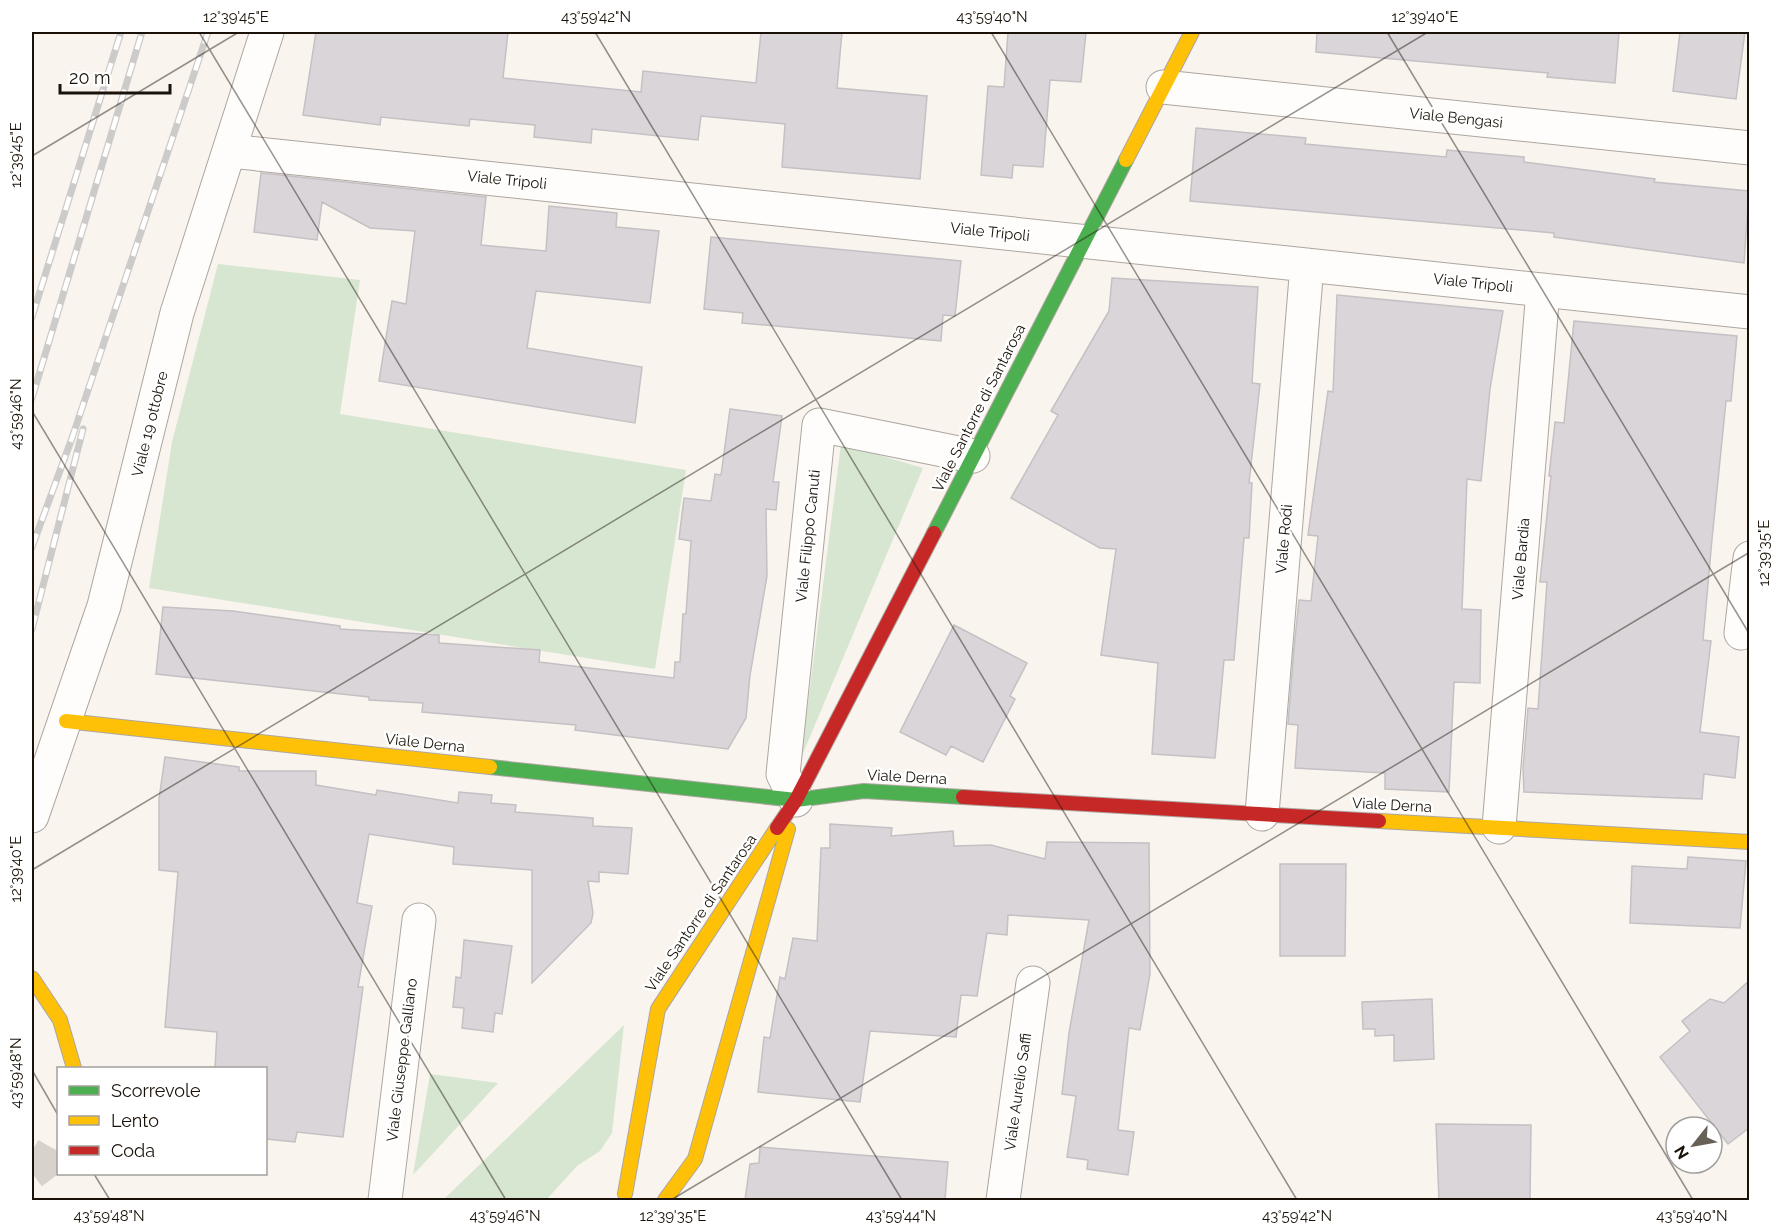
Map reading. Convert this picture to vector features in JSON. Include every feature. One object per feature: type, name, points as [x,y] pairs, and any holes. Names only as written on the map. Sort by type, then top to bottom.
[{"type":"street","name":"Viale 19 ottobre","points":[[32,816],[104,606],[177,312],[231,150],[267,32]]},
{"type":"street","name":"Viale Santorre di Santarosa","points":[[609,1198],[630,1195],[658,1008],[796,800],[1192,32]]},
{"type":"street","name":"Viale Bengasi","points":[[1163,87],[1749,148]]},
{"type":"street","name":"Viale Tripoli","points":[[231,150],[1749,312]]},
{"type":"street","name":"Viale Rodi","points":[[1262,814],[1307,265]]},
{"type":"street","name":"Viale Bardia","points":[[1499,827],[1544,290]]},
{"type":"street","name":"Viale Filippo Canuti","points":[[796,800],[783,774],[819,425],[973,456]]},
{"type":"street","points":[[1741,633],[1749,558]]},
{"type":"street","name":"Viale Derna","points":[[66,722],[796,800],[864,791],[1749,842]]},
{"type":"street","name":"Viale Santorre di Santarosa","points":[[665,1200],[695,1159],[796,800]]},
{"type":"street","name":"Viale Giuseppe Galliano","points":[[385,1200],[419,920]]},
{"type":"street","points":[[32,978],[55,1006],[70,1042],[74,1067]]},
{"type":"street","name":"Viale Aurelio Saffi","points":[[1003,1200],[1033,983]]},
{"type":"green space","points":[[218,264],[360,280],[340,414],[686,470],[655,669],[149,588],[172,442]]},
{"type":"green space","points":[[841,444],[923,468],[801,758]]},
{"type":"green space","points":[[624,1025],[612,1133],[600,1151],[577,1166],[546,1200],[443,1200]]},
{"type":"green space","points":[[430,1074],[498,1083],[413,1175]]},
{"type":"building","points":[[316,32],[508,32],[503,78],[641,92],[643,71],[756,83],[761,32],[842,32],[837,88],[927,96],[920,179],[782,167],[785,124],[701,116],[698,140],[592,129],[591,143],[534,137],[535,125],[470,119],[469,126],[381,117],[380,125],[303,115]]},
{"type":"building","points":[[1008,32],[1086,32],[1081,82],[1050,80],[1043,167],[1013,165],[1012,178],[981,175],[988,86],[1004,87]]},
{"type":"building","points":[[1317,32],[1619,32],[1615,83],[1547,77],[1548,73],[1316,52]]},
{"type":"building","points":[[1680,32],[1745,32],[1736,99],[1673,91]]},
{"type":"building","points":[[1196,128],[1306,138],[1305,144],[1446,157],[1447,150],[1524,157],[1524,162],[1655,179],[1654,182],[1749,191],[1744,263],[1554,237],[1554,233],[1190,201]]},
{"type":"building","points":[[261,173],[486,197],[481,245],[546,251],[549,206],[617,213],[616,227],[659,231],[650,303],[536,291],[527,348],[642,367],[635,423],[379,381],[392,301],[406,304],[415,231],[370,228],[322,202],[317,240],[254,232]]},
{"type":"building","points":[[711,237],[961,261],[955,316],[943,315],[941,341],[742,323],[743,313],[704,309]]},
{"type":"building","points":[[1112,278],[1258,287],[1252,383],[1260,384],[1249,483],[1252,483],[1249,538],[1244,538],[1234,660],[1224,660],[1215,758],[1152,754],[1158,663],[1101,655],[1116,549],[1100,548],[1011,498],[1058,415],[1051,411],[1109,311]]},
{"type":"building","points":[[1337,295],[1503,311],[1490,389],[1481,481],[1467,479],[1462,609],[1481,610],[1480,683],[1454,682],[1449,792],[1385,789],[1385,773],[1295,768],[1298,725],[1288,724],[1294,648],[1299,600],[1311,601],[1318,536],[1308,535],[1328,391],[1333,392]]},
{"type":"building","points":[[1574,321],[1737,336],[1731,401],[1726,401],[1712,539],[1703,640],[1711,641],[1700,732],[1739,737],[1735,778],[1704,774],[1702,799],[1524,792],[1523,768],[1528,708],[1538,709],[1547,582],[1540,582],[1551,476],[1549,476],[1555,422],[1564,423]]},
{"type":"building","points":[[730,409],[782,416],[773,482],[779,482],[776,510],[766,509],[767,576],[750,675],[746,718],[728,749],[575,730],[576,725],[422,712],[423,703],[369,700],[369,697],[156,674],[163,607],[233,611],[340,626],[340,629],[439,635],[439,643],[540,650],[539,662],[674,678],[675,662],[680,662],[683,614],[686,614],[691,541],[679,539],[684,498],[711,501],[715,474],[721,475]]},
{"type":"building","points":[[954,625],[1027,663],[1010,696],[1015,699],[983,762],[951,746],[946,755],[900,732]]},
{"type":"building","points":[[165,757],[239,767],[239,771],[316,771],[316,785],[376,795],[377,790],[458,803],[459,792],[492,795],[491,803],[516,805],[515,812],[593,818],[593,826],[632,828],[628,874],[599,872],[599,882],[588,881],[593,913],[591,923],[532,983],[532,870],[453,864],[454,847],[369,834],[357,903],[372,906],[358,987],[363,987],[343,1137],[297,1132],[295,1142],[267,1139],[267,1067],[215,1067],[217,1032],[165,1027],[178,872],[159,870],[159,799]]},
{"type":"building","points":[[830,824],[892,828],[891,836],[953,831],[954,846],[991,845],[1045,859],[1047,842],[1149,843],[1150,974],[1140,1030],[1129,1028],[1118,1130],[1134,1132],[1128,1175],[1087,1169],[1088,1160],[1067,1157],[1076,1096],[1062,1094],[1069,1033],[1089,920],[1008,915],[1007,935],[987,933],[977,996],[961,995],[956,1037],[870,1031],[860,1102],[758,1092],[764,1037],[770,1038],[780,977],[785,979],[793,938],[817,941],[821,848],[830,848]]},
{"type":"building","points":[[1688,857],[1746,861],[1740,928],[1630,923],[1632,866],[1687,869]]},
{"type":"building","points":[[1280,864],[1346,864],[1345,956],[1280,956]]},
{"type":"building","points":[[464,940],[512,946],[502,1014],[495,1013],[493,1032],[462,1028],[464,1008],[453,1007],[456,977],[461,978]]},
{"type":"building","points":[[1749,981],[1749,1128],[1728,1144],[1724,1139],[1724,1115],[1705,1115],[1660,1057],[1690,1031],[1682,1021],[1710,999],[1724,1003]]},
{"type":"building","points":[[1432,999],[1434,1059],[1394,1061],[1394,1035],[1375,1036],[1375,1029],[1363,1029],[1362,1002]]},
{"type":"building","points":[[1436,1124],[1531,1125],[1530,1200],[1439,1200]]},
{"type":"building","points":[[760,1147],[948,1162],[945,1200],[745,1200],[750,1164],[759,1163]]},
{"type":"tunnel","points":[[32,1173],[43,1165],[57,1141]]},
{"type":"railway","points":[[32,317],[121,32]]},
{"type":"railway","points":[[32,398],[142,32]]},
{"type":"railway","points":[[32,547],[72,438],[208,32]]},
{"type":"railway","points":[[32,629],[83,429]]},
{"type":"traffic: fast","points":[[934,533],[1126,160]]},
{"type":"traffic: fast","points":[[490,767],[796,800],[864,791],[963,797]]},
{"type":"traffic: slow","points":[[1126,160],[1192,32]]},
{"type":"traffic: slow","points":[[66,721],[490,767]]},
{"type":"traffic: slow","points":[[1379,821],[1750,842]]},
{"type":"traffic: slow","points":[[625,1194],[658,1009],[777,828]]},
{"type":"traffic: slow","points":[[665,1200],[695,1159],[788,829]]},
{"type":"traffic: slow","points":[[32,978],[60,1020],[74,1067]]},
{"type":"traffic: jam","points":[[777,828],[796,800],[934,533]]},
{"type":"traffic: jam","points":[[963,797],[1379,821]]}]
